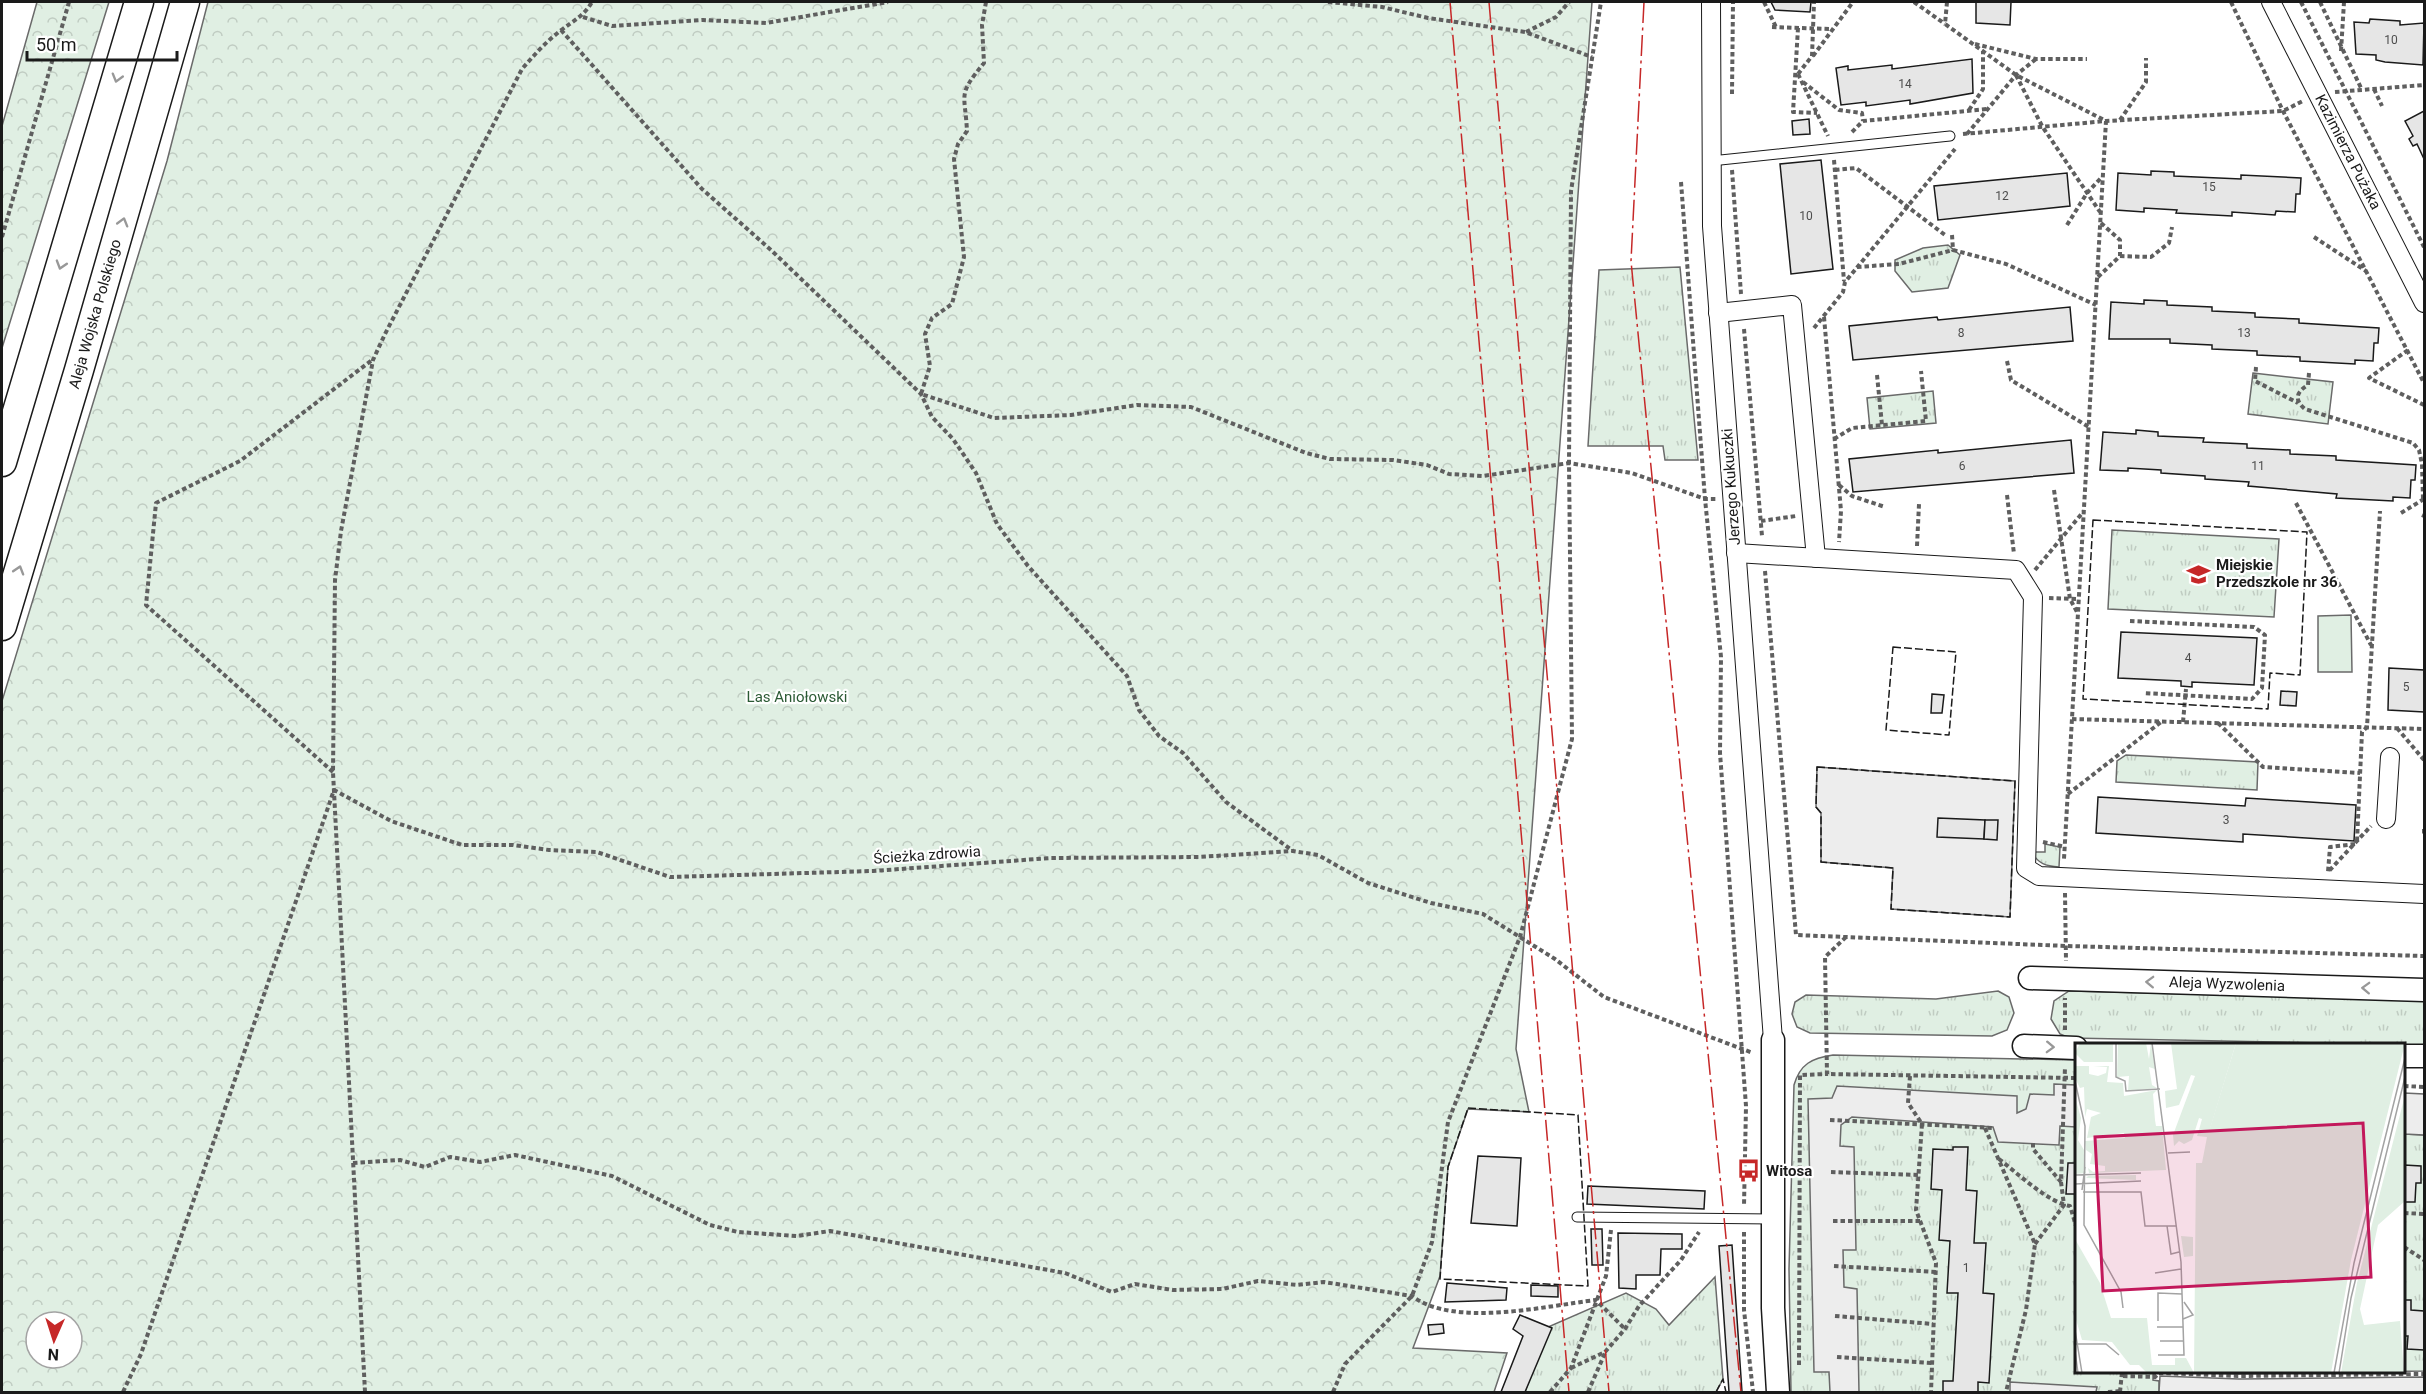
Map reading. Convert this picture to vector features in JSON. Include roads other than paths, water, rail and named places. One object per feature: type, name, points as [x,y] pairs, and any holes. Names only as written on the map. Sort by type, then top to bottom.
[{"type":"main road","points":[[2,462],[139,2]]},
{"type":"main road","name":"Aleja Wojska Polskiego","points":[[2,626],[79,370],[185,2]]},
{"type":"street","name":"Jerzego Kukuczki","points":[[1711,2],[1712,226],[1770,971],[1773,1040]]},
{"type":"street","name":"Kazimierza Pużaka","points":[[2271,2],[2424,303]]},
{"type":"street","points":[[1718,313],[1792,304],[1816,558]]},
{"type":"street","points":[[1736,553],[1838,559],[2025,583],[2026,868],[2039,876],[2424,894]]},
{"type":"street","points":[[2380,821],[2390,757]]},
{"type":"street","name":"Aleja Wyzwolenia","points":[[2030,978],[2424,990]]},
{"type":"street","points":[[1773,1040],[1774,1340],[1778,1392]]},
{"type":"street","points":[[2024,1046],[2071,1048]]},
{"type":"street","points":[[2405,1056],[2424,1056]]},
{"type":"lane","points":[[1712,161],[1950,136]]},
{"type":"lane","points":[[1577,1217],[1773,1219]]},
{"type":"place","name":"Miejskie Przedszkole nr 36","points":[[2198,574]]},
{"type":"place","name":"Witosa","points":[[1748,1171]]},
{"type":"park label","name":"Las Aniołowski","points":[[797,697]]}]
